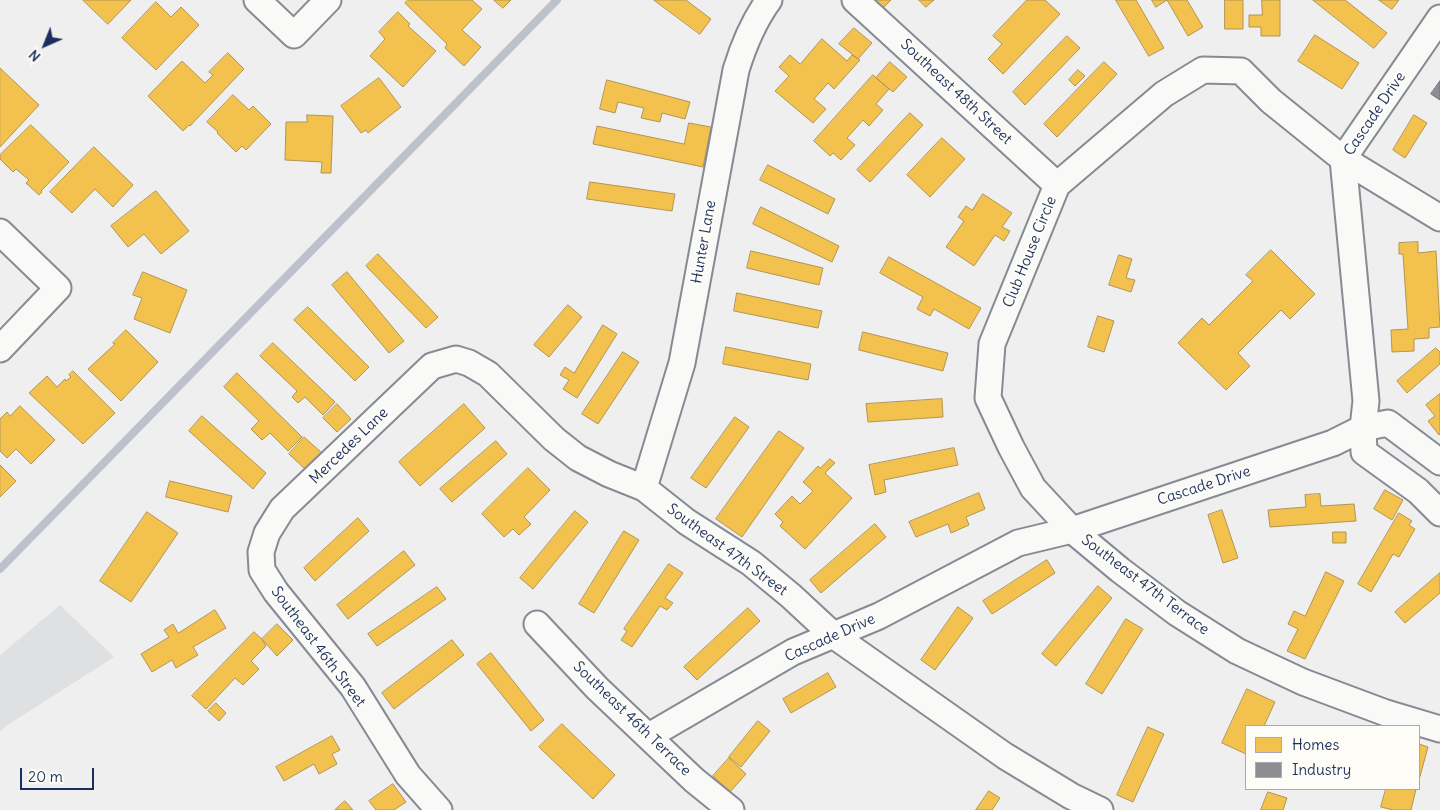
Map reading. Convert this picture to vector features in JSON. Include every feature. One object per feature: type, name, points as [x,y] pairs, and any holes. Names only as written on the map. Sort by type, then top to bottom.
[{"type":"street","points":[[257,0],[294,35],[328,0]]},
{"type":"street","name":"Hunter Lane","points":[[644,488],[682,363],[736,70],[744,43],[756,18],[769,0]]},
{"type":"street","name":"Southeast 48th Street","points":[[855,0],[1057,185]]},
{"type":"street","name":"Cascade Drive","points":[[649,736],[793,652],[879,616],[1018,543],[1072,530],[1333,443],[1363,428],[1366,401],[1343,159],[1440,18]]},
{"type":"street","name":"Club House Circle","points":[[1072,530],[1033,488],[1010,447],[988,398],[992,344],[1057,185],[1164,94],[1203,70],[1241,71],[1271,101],[1343,159],[1440,218]]},
{"type":"street","points":[[0,232],[58,288],[0,349]]},
{"type":"street","name":"Southeast 47th Street","points":[[456,359],[469,363],[488,374],[554,438],[578,458],[609,474],[644,488],[687,522],[758,568],[833,635],[1005,756],[1071,796],[1100,810]]},
{"type":"street","name":"Mercedes Lane","points":[[261,552],[267,533],[282,509],[432,366],[456,359]]},
{"type":"street","points":[[1440,462],[1388,423],[1363,428],[1364,452],[1418,491],[1440,513]]},
{"type":"street","name":"Southeast 47th Terrace","points":[[1072,530],[1120,570],[1178,613],[1237,651],[1302,682],[1386,714],[1440,729]]},
{"type":"street","name":"Southeast 46th Street","points":[[261,552],[262,570],[276,592],[352,687],[408,775],[439,810]]},
{"type":"street","name":"Southeast 46th Terrace","points":[[537,624],[598,688],[694,780],[731,810]]},
{"type":"shaded area","points":[[60,605],[114,657],[6,726],[0,732],[0,655]]},
{"type":"building: Homes","points":[[83,0],[131,0],[108,24]]},
{"type":"building: Homes","points":[[408,0],[472,0],[482,9],[462,30],[481,47],[464,66],[445,48],[447,44],[405,3]]},
{"type":"building: Homes","points":[[494,0],[511,0],[503,8]]},
{"type":"building: Homes","points":[[654,0],[686,0],[711,19],[700,34]]},
{"type":"building: Homes","points":[[875,0],[891,0],[883,8]]},
{"type":"building: Homes","points":[[919,0],[934,0],[926,7]]},
{"type":"building: Homes","points":[[1027,0],[1045,0],[1060,14],[1003,74],[988,59],[1002,44],[993,36]]},
{"type":"building: Homes","points":[[1116,0],[1136,0],[1164,48],[1149,56]]},
{"type":"building: Homes","points":[[1152,0],[1167,0],[1156,7]]},
{"type":"building: Homes","points":[[1167,0],[1187,0],[1203,27],[1188,36]]},
{"type":"building: Homes","points":[[1225,0],[1243,0],[1243,29],[1225,29]]},
{"type":"building: Homes","points":[[1262,0],[1280,0],[1280,36],[1261,36],[1261,27],[1249,27],[1249,15],[1262,15]]},
{"type":"building: Homes","points":[[1313,0],[1345,0],[1387,33],[1374,48]]},
{"type":"building: Homes","points":[[1379,0],[1399,0],[1392,9]]},
{"type":"building: Homes","points":[[156,2],[171,17],[181,7],[199,25],[156,70],[122,38]]},
{"type":"building: Homes","points":[[398,12],[410,24],[408,26],[436,51],[403,87],[370,56],[385,39],[379,32]]},
{"type":"building: Homes","points":[[854,28],[872,43],[858,59],[839,44]]},
{"type":"building: Homes","points":[[1315,35],[1359,63],[1342,89],[1298,61]]},
{"type":"building: Homes","points":[[1067,36],[1080,48],[1025,105],[1013,92]]},
{"type":"building: Homes","points":[[822,39],[847,61],[852,55],[860,60],[834,89],[828,83],[814,99],[826,109],[813,123],[775,91],[789,76],[779,67],[790,55],[800,64]]},
{"type":"building: Homes","points":[[228,53],[244,69],[183,131],[148,96],[182,61],[205,83],[213,75],[209,72]]},
{"type":"building: Homes","points":[[890,62],[907,77],[893,92],[876,78]]},
{"type":"building: Homes","points":[[1104,62],[1117,74],[1057,137],[1044,124]]},
{"type":"building: Homes","points":[[0,68],[39,105],[0,147]]},
{"type":"building: Homes","points":[[1078,70],[1085,76],[1075,86],[1069,80]]},
{"type":"building: Homes","points":[[873,75],[889,89],[876,104],[883,110],[869,126],[863,120],[847,138],[855,145],[841,160],[833,153],[830,156],[814,141]]},
{"type":"building: Homes","points":[[379,78],[401,107],[368,133],[366,130],[361,133],[341,106]]},
{"type":"building: Homes","points":[[607,80],[690,102],[685,119],[662,113],[660,122],[641,118],[644,108],[618,102],[615,113],[600,109]]},
{"type":"building: Homes","points":[[233,95],[249,110],[253,106],[271,124],[246,150],[242,146],[236,152],[207,122]]},
{"type":"building: Homes","points":[[910,113],[923,125],[870,182],[857,170]]},
{"type":"building: Homes","points":[[307,115],[333,116],[331,173],[321,173],[322,162],[285,160],[286,122],[307,122]]},
{"type":"building: Homes","points":[[1414,115],[1427,123],[1405,158],[1393,150]]},
{"type":"building: Homes","points":[[689,123],[711,127],[703,167],[593,144],[597,126],[684,144]]},
{"type":"building: Homes","points":[[31,125],[69,162],[39,195],[26,183],[29,180],[16,169],[13,172],[0,159],[0,155]]},
{"type":"building: Homes","points":[[942,138],[965,159],[930,197],[907,175]]},
{"type":"building: Homes","points":[[94,147],[133,185],[113,207],[95,189],[72,213],[50,192]]},
{"type":"building: Homes","points":[[768,165],[835,199],[828,214],[760,180]]},
{"type":"building: Homes","points":[[590,182],[675,194],[672,211],[587,199]]},
{"type":"building: Homes","points":[[156,191],[189,231],[161,254],[144,234],[128,247],[111,226]]},
{"type":"building: Homes","points":[[983,194],[1012,213],[1002,227],[1010,231],[1004,241],[995,235],[974,266],[946,247],[964,221],[958,217],[966,206],[972,210]]},
{"type":"building: Homes","points":[[761,207],[839,246],[832,262],[753,224]]},
{"type":"building: Homes","points":[[1418,242],[1418,253],[1436,251],[1440,327],[1429,328],[1429,338],[1414,339],[1414,351],[1392,352],[1391,330],[1408,329],[1403,254],[1399,254],[1399,243]]},
{"type":"building: Homes","points":[[1271,250],[1315,294],[1290,319],[1281,310],[1238,353],[1250,366],[1226,390],[1178,343],[1202,318],[1209,325],[1253,281],[1246,275]]},
{"type":"building: Homes","points":[[751,251],[823,268],[819,285],[747,268]]},
{"type":"building: Homes","points":[[378,254],[438,317],[426,328],[366,266]]},
{"type":"building: Homes","points":[[1119,255],[1132,259],[1126,278],[1135,280],[1131,292],[1109,285]]},
{"type":"building: Homes","points":[[889,257],[981,308],[969,329],[934,309],[930,316],[917,309],[923,297],[880,273]]},
{"type":"building: Homes","points":[[143,272],[187,290],[170,333],[134,319],[142,298],[133,295]]},
{"type":"building: Homes","points":[[347,272],[404,341],[389,353],[332,285]]},
{"type":"building: Homes","points":[[737,293],[822,311],[818,328],[734,311]]},
{"type":"building: Homes","points":[[568,305],[582,317],[549,357],[534,345]]},
{"type":"building: Homes","points":[[308,307],[369,367],[355,381],[294,320]]},
{"type":"building: Homes","points":[[1098,316],[1114,321],[1104,352],[1088,347]]},
{"type":"building: Homes","points":[[603,325],[617,334],[577,398],[563,389],[569,380],[560,375],[565,367],[574,373]]},
{"type":"building: Homes","points":[[126,330],[158,362],[121,401],[88,369],[115,344],[113,343]]},
{"type":"building: Homes","points":[[863,332],[948,353],[943,371],[859,350]]},
{"type":"building: Homes","points":[[273,343],[335,402],[323,415],[305,397],[298,403],[292,397],[297,391],[260,356]]},
{"type":"building: Homes","points":[[726,347],[811,364],[808,380],[723,364]]},
{"type":"building: Homes","points":[[1436,348],[1440,352],[1440,364],[1407,393],[1397,381]]},
{"type":"building: Homes","points":[[623,352],[639,362],[598,424],[582,414]]},
{"type":"building: Homes","points":[[73,371],[115,413],[83,444],[29,393],[47,376],[57,387],[65,379],[66,381],[71,377],[69,375]]},
{"type":"building: Homes","points":[[237,373],[302,437],[288,451],[270,433],[262,440],[251,429],[259,421],[224,387]]},
{"type":"building: Homes","points":[[1440,394],[1439,435],[1428,421],[1435,416],[1426,405]]},
{"type":"building: Homes","points":[[942,399],[943,417],[868,422],[866,404]]},
{"type":"building: Homes","points":[[337,404],[351,419],[337,432],[323,418]]},
{"type":"building: Homes","points":[[464,404],[485,428],[420,486],[399,462]]},
{"type":"building: Homes","points":[[20,406],[55,440],[31,464],[16,449],[7,458],[0,451],[0,419],[7,412],[10,416]]},
{"type":"building: Homes","points":[[202,416],[266,473],[253,489],[189,431]]},
{"type":"building: Homes","points":[[735,417],[749,427],[706,488],[691,478]]},
{"type":"building: Homes","points":[[779,431],[804,448],[742,537],[716,519]]},
{"type":"building: Homes","points":[[304,437],[322,453],[306,470],[289,454]]},
{"type":"building: Homes","points":[[496,441],[507,454],[452,502],[440,489]]},
{"type":"building: Homes","points":[[954,448],[958,465],[884,480],[886,492],[875,495],[869,465]]},
{"type":"building: Homes","points":[[830,459],[835,463],[825,473],[852,498],[805,549],[780,526],[783,522],[775,514],[792,496],[800,504],[813,491],[803,482],[818,466],[820,468]]},
{"type":"building: Homes","points":[[0,465],[16,481],[0,497]]},
{"type":"building: Homes","points":[[528,468],[550,490],[524,517],[531,524],[519,535],[513,529],[504,537],[482,514]]},
{"type":"building: Homes","points":[[170,481],[232,496],[228,512],[166,497]]},
{"type":"building: Homes","points":[[1385,490],[1403,500],[1392,520],[1374,509]]},
{"type":"building: Homes","points":[[979,493],[985,509],[966,517],[969,525],[951,533],[948,524],[916,537],[909,522]]},
{"type":"building: Homes","points":[[1320,494],[1321,506],[1354,504],[1356,521],[1270,527],[1268,510],[1306,507],[1305,495]]},
{"type":"building: Homes","points":[[1222,510],[1238,558],[1223,563],[1208,515]]},
{"type":"building: Homes","points":[[575,511],[588,522],[533,589],[520,578]]},
{"type":"building: Homes","points":[[147,512],[178,533],[131,602],[100,581]]},
{"type":"building: Homes","points":[[1399,513],[1412,521],[1409,525],[1415,529],[1399,557],[1393,554],[1371,592],[1358,584]]},
{"type":"building: Homes","points":[[358,518],[369,531],[315,581],[304,568]]},
{"type":"building: Homes","points":[[875,524],[886,537],[821,593],[810,580]]},
{"type":"building: Homes","points":[[624,531],[639,540],[594,613],[579,604]]},
{"type":"building: Homes","points":[[1333,532],[1346,532],[1346,543],[1333,543]]},
{"type":"building: Homes","points":[[404,551],[415,565],[348,619],[337,605]]},
{"type":"building: Homes","points":[[1047,560],[1055,573],[992,614],[983,601]]},
{"type":"building: Homes","points":[[669,564],[683,573],[665,598],[673,603],[667,610],[660,606],[632,647],[621,640],[627,631],[624,629]]},
{"type":"building: Homes","points":[[1326,572],[1344,581],[1305,659],[1287,651],[1298,629],[1288,624],[1294,611],[1305,616]]},
{"type":"building: Homes","points":[[1440,573],[1440,593],[1405,623],[1395,612]]},
{"type":"building: Homes","points":[[1098,586],[1112,598],[1056,666],[1042,654]]},
{"type":"building: Homes","points":[[437,587],[446,599],[377,646],[368,634]]},
{"type":"building: Homes","points":[[958,607],[973,618],[935,670],[921,660]]},
{"type":"building: Homes","points":[[748,608],[760,621],[697,680],[684,667]]},
{"type":"building: Homes","points":[[215,610],[226,628],[193,647],[198,655],[176,668],[172,660],[152,672],[141,654],[169,637],[164,630],[173,624],[178,633]]},
{"type":"building: Homes","points":[[1126,619],[1143,629],[1102,694],[1086,684]]},
{"type":"building: Homes","points":[[277,624],[293,640],[277,656],[262,639]]},
{"type":"building: Homes","points":[[254,632],[262,639],[266,646],[251,661],[259,669],[243,685],[235,678],[206,709],[192,696]]},
{"type":"building: Homes","points":[[452,640],[464,655],[394,709],[382,693]]},
{"type":"building: Homes","points":[[491,653],[544,720],[531,731],[477,664]]},
{"type":"building: Homes","points":[[828,673],[836,687],[791,713],[783,699]]},
{"type":"building: Homes","points":[[1247,689],[1275,702],[1264,725],[1245,725],[1245,754],[1222,743]]},
{"type":"building: Homes","points":[[216,703],[226,713],[219,721],[208,711]]},
{"type":"building: Homes","points":[[758,721],[770,731],[741,767],[729,757]]},
{"type":"building: Homes","points":[[562,724],[615,775],[593,799],[539,747]]},
{"type":"building: Homes","points":[[1148,727],[1164,734],[1133,802],[1117,795]]},
{"type":"building: Homes","points":[[332,736],[340,750],[332,754],[337,764],[319,774],[314,764],[284,781],[276,767]]},
{"type":"building: Homes","points":[[1420,744],[1428,747],[1420,776]]},
{"type":"building: Homes","points":[[729,758],[746,774],[730,792],[713,776]]},
{"type":"building: Homes","points":[[393,784],[406,802],[394,810],[376,810],[369,801]]},
{"type":"building: Homes","points":[[1386,790],[1416,790],[1411,810],[1393,810],[1381,807]]},
{"type":"building: Homes","points":[[989,791],[1000,798],[992,810],[976,810]]},
{"type":"building: Homes","points":[[1268,792],[1287,798],[1283,810],[1261,810]]},
{"type":"building: Homes","points":[[345,801],[353,810],[335,810]]},
{"type":"building: Industry","points":[[1440,81],[1440,100],[1431,94]]},
{"type":"waterway","points":[[0,569],[557,0]]}]
